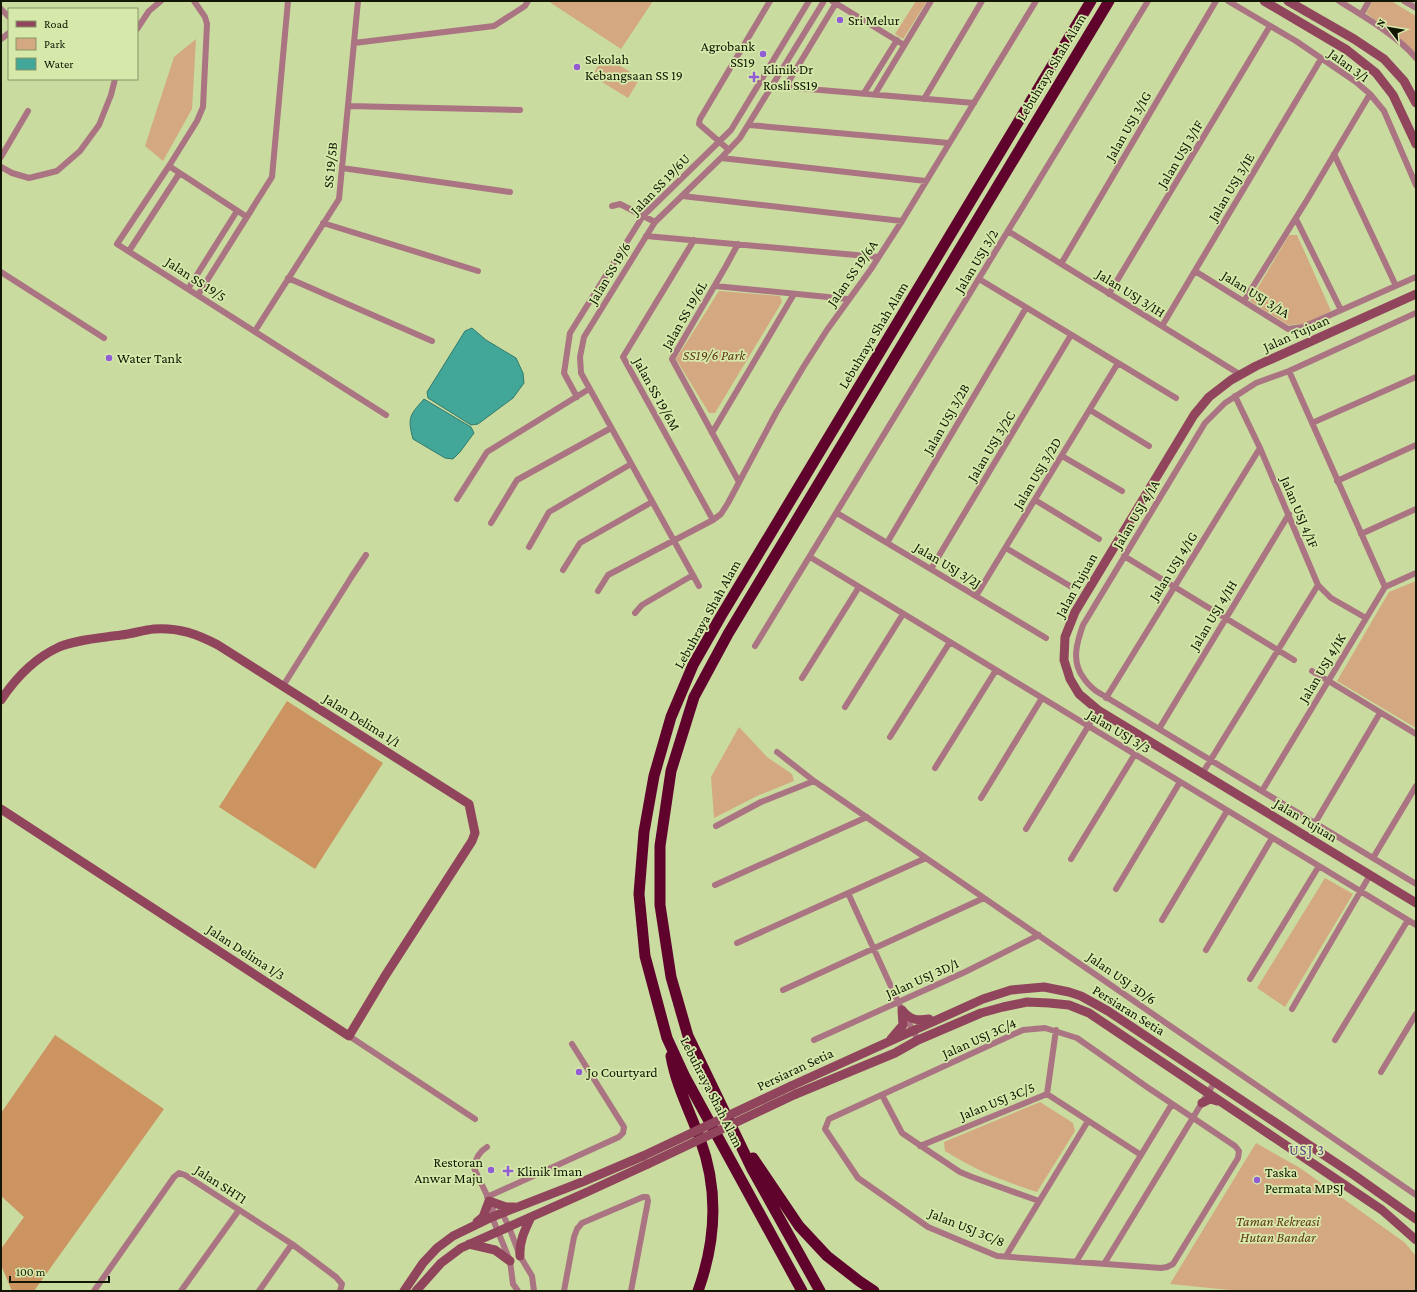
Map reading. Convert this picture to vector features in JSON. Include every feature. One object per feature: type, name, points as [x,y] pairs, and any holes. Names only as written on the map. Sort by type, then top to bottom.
[{"type":"highway","name":"Lebuhraya Shah Alam","points":[[802,1291],[711,1126],[668,1038],[645,956],[639,894],[644,832],[654,776],[671,717],[693,665],[1091,1]]},
{"type":"highway","name":"Lebuhraya Shah Alam","points":[[820,1291],[752,1169],[688,1036],[671,977],[660,905],[660,846],[671,771],[694,697],[728,634],[1108,1]]},
{"type":"highway","points":[[668,1038],[674,1072],[701,1141],[709,1169],[714,1204],[712,1239],[705,1272],[698,1291]]},
{"type":"highway","points":[[733,1130],[799,1226],[827,1256],[874,1291]]},
{"type":"main road","points":[[1264,1],[1347,50],[1376,73],[1393,95],[1416,144]]},
{"type":"main road","points":[[1288,1],[1354,39],[1384,59],[1404,81],[1416,103]]},
{"type":"main road","name":"Jalan Tujuan","points":[[1416,294],[1256,366],[1209,397],[1194,415],[1075,612],[1065,637],[1064,660],[1070,679],[1079,694],[1098,710],[1416,903]]},
{"type":"main road","name":"Jalan Delima 1/1","points":[[1,700],[20,676],[47,653],[59,647],[82,640],[154,629],[180,629],[205,638],[218,645],[469,804],[475,833],[472,841],[385,976],[349,1036]]},
{"type":"main road","name":"Jalan Delima 1/3","points":[[1,809],[349,1036]]},
{"type":"main road","name":"Persiaran Setia","points":[[645,1160],[794,1090],[888,1041],[983,999],[1011,990],[1044,987],[1069,992],[1092,1001],[1322,1153],[1416,1218]]},
{"type":"main road","name":"Persiaran Setia","points":[[794,1090],[895,1053],[918,1040],[981,1014],[1003,1007],[1027,1002],[1049,1002],[1069,1005],[1089,1013],[1382,1210],[1416,1240]]},
{"type":"main road","points":[[901,1006],[910,1018],[915,1020],[942,1017]]},
{"type":"main road","points":[[888,1041],[903,1025],[901,1006]]},
{"type":"main road","points":[[1194,1084],[1201,1091],[1202,1102],[1210,1099],[1224,1104]]},
{"type":"main road","points":[[490,1206],[502,1213],[645,1160]]},
{"type":"main road","points":[[416,1291],[441,1263],[461,1248],[531,1217],[645,1160]]},
{"type":"main road","points":[[490,1206],[519,1207]]},
{"type":"main road","points":[[404,1291],[423,1263],[437,1248],[453,1236],[474,1226],[483,1217],[490,1206]]},
{"type":"main road","points":[[474,1226],[490,1206]]},
{"type":"main road","points":[[520,1256],[522,1236],[531,1217]]},
{"type":"main road","points":[[469,1244],[495,1250],[510,1261]]},
{"type":"street","points":[[138,28],[149,11],[161,1]]},
{"type":"street","name":"Jalan SS 19/5","points":[[194,1],[205,17],[207,24],[203,107],[197,121],[169,166],[117,244],[386,415]]},
{"type":"street","points":[[198,295],[272,177],[288,1]]},
{"type":"street","name":"SS 19/5B","points":[[255,331],[339,199],[358,1]]},
{"type":"street","points":[[354,43],[494,26],[524,6],[528,1]]},
{"type":"street","points":[[729,150],[699,124],[700,119],[770,1]]},
{"type":"street","name":"Jalan SS 19/6U","points":[[577,397],[564,373],[570,333],[643,216],[731,130],[809,1]]},
{"type":"street","name":"Jalan SS 19/6","points":[[699,586],[581,373],[580,357],[584,337],[655,222],[740,138],[824,1]]},
{"type":"street","points":[[875,94],[931,1]]},
{"type":"street","points":[[924,98],[982,1]]},
{"type":"street","name":"Jalan SS 19/6A","points":[[598,591],[608,575],[713,520],[721,514],[776,413],[804,366],[902,221],[1036,1]]},
{"type":"street","name":"Jalan USJ 3/2","points":[[810,557],[1148,1]]},
{"type":"street","name":"Jalan USJ 3/1G","points":[[1061,264],[1216,1]]},
{"type":"street","name":"Jalan 3/1","points":[[1228,1],[1296,42],[1356,82],[1370,94],[1384,111],[1416,185]]},
{"type":"street","points":[[1338,1],[1361,15],[1411,52],[1416,58]]},
{"type":"street","points":[[1361,15],[1369,1]]},
{"type":"street","points":[[1404,1],[1416,8]]},
{"type":"street","points":[[786,86],[834,2],[904,45]]},
{"type":"street","name":"Jalan USJ 3/1F","points":[[1109,294],[1270,26]]},
{"type":"street","points":[[864,93],[897,40]]},
{"type":"street","name":"Jalan USJ 3/1E","points":[[1162,326],[1321,59]]},
{"type":"street","points":[[1,167],[12,173],[29,178],[57,171],[80,151],[99,126],[112,95],[115,80]]},
{"type":"street","points":[[773,86],[974,103]]},
{"type":"street","points":[[1244,301],[1296,218],[1370,94]]},
{"type":"street","points":[[348,106],[520,110]]},
{"type":"street","points":[[1,157],[28,111]]},
{"type":"street","points":[[749,125],[949,143]]},
{"type":"street","points":[[1334,154],[1396,286]]},
{"type":"street","points":[[721,158],[926,181]]},
{"type":"street","points":[[169,166],[179,174],[247,217]]},
{"type":"street","points":[[342,168],[510,192]]},
{"type":"street","points":[[129,251],[179,174]]},
{"type":"street","points":[[682,196],[902,221]]},
{"type":"street","points":[[612,206],[620,204],[655,222]]},
{"type":"street","points":[[188,289],[238,211]]},
{"type":"street","points":[[1296,218],[1341,310]]},
{"type":"street","points":[[323,223],[478,271]]},
{"type":"street","name":"Jalan USJ 3/1H","points":[[1008,231],[1241,375]]},
{"type":"street","points":[[646,236],[878,257]]},
{"type":"street","name":"Jalan SS 19/6M","points":[[694,240],[623,357],[713,520]]},
{"type":"street","name":"Jalan SS 19/6L","points":[[738,244],[672,359],[739,482]]},
{"type":"street","name":"Jalan USJ 3/1A","points":[[1195,271],[1288,329],[1303,327],[1416,277]]},
{"type":"street","points":[[1,272],[104,338]]},
{"type":"street","points":[[288,278],[432,342]]},
{"type":"street","points":[[978,279],[1176,398]]},
{"type":"street","points":[[715,286],[848,299]]},
{"type":"street","points":[[712,433],[794,294]]},
{"type":"street","name":"Jalan USJ 3/2B","points":[[887,543],[1026,308]]},
{"type":"street","name":"Jalan USJ 4/1A","points":[[1416,313],[1289,371],[1256,383],[1226,403],[1205,423],[1082,624],[1076,645],[1076,660],[1082,676],[1096,691],[1416,884]]},
{"type":"street","name":"Jalan USJ 3/2C","points":[[932,569],[1071,335]]},
{"type":"street","name":"Jalan USJ 3/2D","points":[[976,596],[1118,363]]},
{"type":"street","points":[[1289,371],[1385,587],[1416,573]]},
{"type":"street","points":[[1312,423],[1416,377]]},
{"type":"street","points":[[458,499],[486,452],[589,389]]},
{"type":"street","name":"Jalan USJ 4/1F","points":[[1235,396],[1260,448],[1318,585],[1331,598],[1366,618]]},
{"type":"street","points":[[1090,410],[1149,446]]},
{"type":"street","points":[[491,523],[517,480],[611,428]]},
{"type":"street","points":[[1337,481],[1416,445]]},
{"type":"street","name":"Jalan USJ 4/1G","points":[[1106,698],[1260,448]]},
{"type":"street","points":[[1062,456],[1122,491]]},
{"type":"street","points":[[529,547],[549,512],[631,464]]},
{"type":"street","points":[[1035,500],[1099,539]]},
{"type":"street","points":[[563,570],[580,543],[652,502]]},
{"type":"street","points":[[1361,534],[1416,509]]},
{"type":"street","name":"Jalan USJ 3/2J","points":[[837,513],[1046,638]]},
{"type":"street","name":"Jalan USJ 4/1H","points":[[1158,729],[1288,514]]},
{"type":"street","points":[[1006,548],[1070,586]]},
{"type":"street","points":[[283,686],[366,555]]},
{"type":"street","points":[[1124,556],[1294,660]]},
{"type":"street","points":[[755,646],[810,557]]},
{"type":"street","name":"Jalan USJ 3/3","points":[[810,557],[1416,925]]},
{"type":"street","points":[[636,613],[642,605],[693,576]]},
{"type":"street","points":[[1202,774],[1318,585]]},
{"type":"street","points":[[802,678],[859,586]]},
{"type":"street","name":"Jalan USJ 4/1K","points":[[1262,791],[1385,587]]},
{"type":"street","points":[[845,707],[903,614]]},
{"type":"street","points":[[890,737],[950,642]]},
{"type":"street","points":[[935,768],[996,670]]},
{"type":"street","points":[[1312,671],[1416,734]]},
{"type":"street","points":[[981,798],[1042,698]]},
{"type":"street","points":[[1026,829],[1098,710]]},
{"type":"street","points":[[1315,823],[1380,713]]},
{"type":"street","name":"Jalan USJ 3D/6","points":[[777,752],[814,781],[1416,1195]]},
{"type":"street","points":[[1071,859],[1135,754]]},
{"type":"street","points":[[716,826],[761,802],[814,781]]},
{"type":"street","points":[[1116,889],[1180,782]]},
{"type":"street","points":[[1373,858],[1416,786]]},
{"type":"street","points":[[1162,920],[1227,811]]},
{"type":"street","points":[[715,885],[867,817]]},
{"type":"street","points":[[1206,950],[1272,838]]},
{"type":"street","points":[[737,943],[926,858]]},
{"type":"street","points":[[1250,979],[1319,866]]},
{"type":"street","points":[[1292,1009],[1370,876]]},
{"type":"street","points":[[848,893],[918,1040]]},
{"type":"street","points":[[783,990],[984,898]]},
{"type":"street","points":[[1335,1040],[1408,920]]},
{"type":"street","name":"Jalan USJ 3D/1","points":[[814,1040],[901,1006],[1039,935]]},
{"type":"street","points":[[1381,1072],[1416,1014]]},
{"type":"street","name":"Jalan USJ 3C/4","points":[[829,1119],[1023,1030],[1045,1028],[1056,1030],[1077,1038],[1235,1146],[1239,1151],[1238,1158],[1173,1264]]},
{"type":"street","points":[[1047,1094],[1056,1030]]},
{"type":"street","name":"Jalan Delima 1/3","points":[[349,1036],[475,1119]]},
{"type":"street","points":[[490,1206],[624,1133],[624,1127],[572,1044]]},
{"type":"street","points":[[1104,1264],[1214,1083]]},
{"type":"street","name":"Jalan USJ 3C/5","points":[[920,1146],[1047,1094],[1141,1155]]},
{"type":"street","points":[[882,1095],[902,1133],[920,1146],[972,1178],[1039,1201]]},
{"type":"street","points":[[1076,1262],[1172,1104]]},
{"type":"street","name":"Jalan USJ 3C/8","points":[[829,1119],[825,1129],[858,1178],[928,1227],[997,1256],[1161,1268],[1173,1264]]},
{"type":"street","points":[[1006,1256],[1088,1121]]},
{"type":"street","points":[[487,1147],[481,1150],[475,1160],[474,1168],[490,1206],[510,1261],[513,1284],[518,1291]]},
{"type":"street","name":"Jalan SHT1","points":[[94,1291],[170,1183],[179,1173],[185,1174],[292,1244],[336,1277],[342,1284],[340,1291]]},
{"type":"street","points":[[564,1291],[574,1237],[577,1229],[582,1223],[643,1196],[647,1197],[648,1201],[631,1291]]},
{"type":"street","points":[[181,1291],[240,1210]]},
{"type":"street","points":[[502,1213],[520,1256],[532,1276],[534,1291]]},
{"type":"street","points":[[259,1291],[292,1244]]},
{"type":"green space","points":[[548,1],[653,1],[621,49]]},
{"type":"green space","points":[[916,1],[927,1],[903,39],[895,34]]},
{"type":"green space","points":[[1373,1],[1391,1],[1416,16],[1416,53],[1366,13]]},
{"type":"green space","points":[[196,39],[192,109],[163,161],[145,146],[174,57]]},
{"type":"green space","points":[[604,56],[640,78],[628,98],[592,76]]},
{"type":"green space","points":[[1289,235],[1297,235],[1331,311],[1303,324],[1288,325],[1250,301]]},
{"type":"green space","name":"SS19/6 Park","points":[[719,291],[780,296],[782,302],[715,413],[709,413],[676,359]]},
{"type":"green space","points":[[1416,581],[1416,728],[1337,681],[1389,592]]},
{"type":"green space","points":[[739,727],[767,757],[792,774],[794,781],[757,796],[714,818],[711,777]]},
{"type":"green space","points":[[1325,878],[1353,894],[1285,1007],[1257,988]]},
{"type":"green space","points":[[1040,1102],[1073,1123],[1075,1131],[1037,1192],[1012,1184],[967,1164],[945,1151],[944,1142]]},
{"type":"green space","name":"Taman Rekreasi Hutan Bandar","points":[[1256,1143],[1300,1168],[1404,1242],[1416,1256],[1416,1291],[1240,1291],[1170,1284]]},
{"type":"shaded area","points":[[287,701],[383,763],[315,869],[219,807]]},
{"type":"shaded area","points":[[55,1035],[164,1109],[34,1291],[12,1291],[1,1265],[1,1249],[24,1217],[1,1196],[1,1113]]},
{"type":"water","points":[[472,328],[486,340],[516,358],[523,373],[524,383],[513,398],[478,424],[471,425],[428,398],[427,392],[465,331]]},
{"type":"water","points":[[424,399],[471,427],[474,433],[453,459],[445,458],[413,439],[410,426],[411,417]]},
{"type":"place","name":"Sri Melur","points":[[840,20]]},
{"type":"place","name":"Agrobank SS19","points":[[763,54]]},
{"type":"place","name":"Sekolah Kebangsaan SS 19","points":[[577,67]]},
{"type":"place","name":"Klinik Dr Rosli SS19","points":[[754,77]]},
{"type":"place","name":"Water Tank","points":[[109,358]]},
{"type":"place","name":"Jo Courtyard","points":[[579,1072]]},
{"type":"place","name":"Restoran Anwar Maju","points":[[491,1170]]},
{"type":"place","name":"Klinik Iman","points":[[508,1171]]},
{"type":"place","name":"Taska Permata MPSJ","points":[[1257,1180]]},
{"type":"district","name":"USJ 3","points":[[1307,1150]]}]
